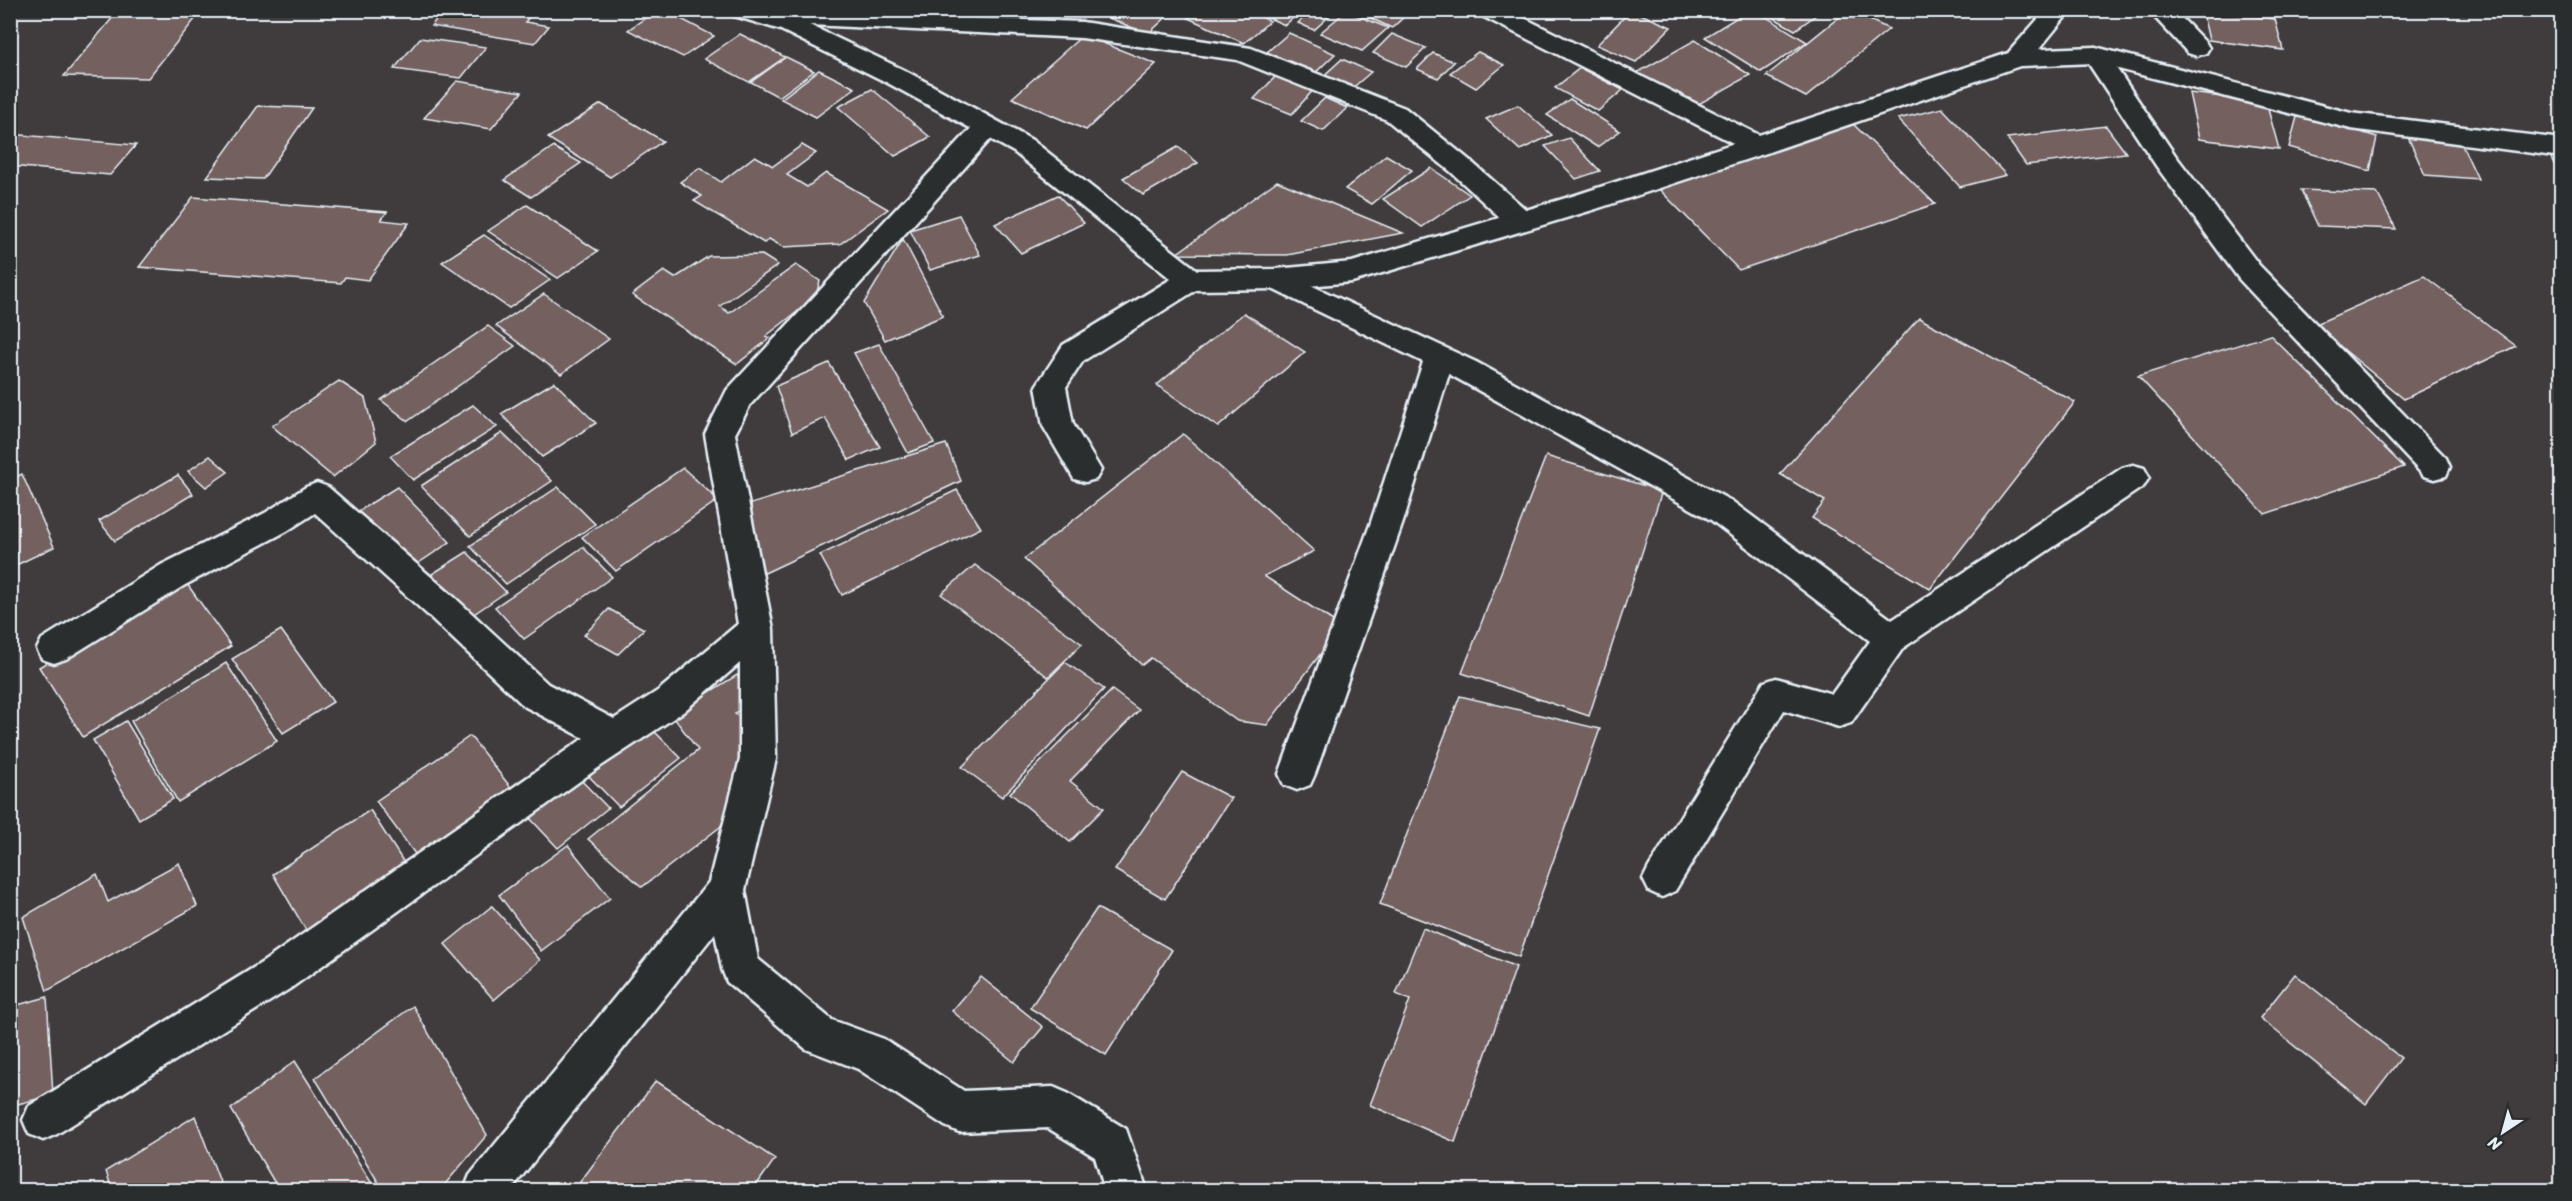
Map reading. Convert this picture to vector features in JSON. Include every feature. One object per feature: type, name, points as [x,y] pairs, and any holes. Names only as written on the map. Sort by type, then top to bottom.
[{"type":"street","points":[[739,10],[800,18],[1082,30],[1242,53],[1396,114],[1459,165],[1521,221]]},
{"type":"street","points":[[1488,10],[1760,146]]},
{"type":"street","points":[[2160,10],[2197,48]]},
{"type":"street","points":[[2018,58],[2054,12]]},
{"type":"street","points":[[800,18],[895,76],[1023,146],[1191,280]]},
{"type":"street","points":[[2095,55],[2166,161],[2249,272],[2435,467]]},
{"type":"street","points":[[1085,470],[1059,426],[1051,386],[1073,352],[1191,280],[1276,279],[1352,272],[1760,146],[2018,58],[2095,55],[2351,121],[2562,148]]},
{"type":"street","points":[[987,127],[738,398],[720,434],[756,629],[758,759],[726,890],[741,969],[820,1035],[870,1053],[959,1112],[1053,1107],[1111,1144],[1126,1191]]},
{"type":"street","points":[[1276,279],[1439,358],[1722,511],[1891,638]]},
{"type":"street","points":[[1297,774],[1387,522],[1439,358]]},
{"type":"street","points":[[1662,879],[1776,693],[1839,712],[1891,638],[2133,477]]},
{"type":"street","points":[[54,649],[173,575],[276,522],[316,496],[441,606],[536,695],[615,737]]},
{"type":"street","points":[[43,1120],[277,975],[615,737],[671,701],[756,629]]},
{"type":"street","points":[[485,1191],[726,890]]},
{"type":"building","points":[[119,10],[180,10],[178,12],[200,13],[148,78],[64,76]]},
{"type":"building","points":[[444,10],[484,10],[480,15],[488,16],[493,10],[535,10],[525,22],[549,26],[535,43],[431,26]]},
{"type":"building","points":[[657,10],[664,10],[714,36],[683,57],[628,30]]},
{"type":"building","points":[[1118,10],[1174,10],[1148,34],[1109,18]]},
{"type":"building","points":[[1198,10],[1247,10],[1270,21],[1244,43],[1188,18]]},
{"type":"building","points":[[1263,10],[1302,10],[1285,25],[1260,14]]},
{"type":"building","points":[[1312,10],[1336,10],[1314,30],[1298,23]]},
{"type":"building","points":[[1353,10],[1406,10],[1409,12],[1392,28]]},
{"type":"building","points":[[1631,10],[1671,27],[1636,62],[1597,45]]},
{"type":"building","points":[[1749,10],[1755,10],[1807,42],[1761,72],[1705,37]]},
{"type":"building","points":[[1760,10],[1823,10],[1795,30]]},
{"type":"building","points":[[1848,10],[1889,29],[1806,97],[1766,76]]},
{"type":"building","points":[[2202,10],[2275,19],[2283,50],[2209,40]]},
{"type":"building","points":[[1346,11],[1388,28],[1362,51],[1320,33]]},
{"type":"building","points":[[1289,33],[1335,54],[1315,73],[1267,52]]},
{"type":"building","points":[[740,34],[785,57],[749,82],[704,59]]},
{"type":"building","points":[[1392,34],[1426,48],[1406,67],[1373,53]]},
{"type":"building","points":[[1083,35],[1156,64],[1086,130],[1012,98]]},
{"type":"building","points":[[420,38],[486,47],[461,78],[394,69]]},
{"type":"building","points":[[1695,40],[1750,75],[1690,109],[1633,75]]},
{"type":"building","points":[[1478,52],[1504,65],[1476,88],[1450,73]]},
{"type":"building","points":[[1433,53],[1454,62],[1438,78],[1417,69]]},
{"type":"building","points":[[786,57],[814,71],[779,97],[751,82]]},
{"type":"building","points":[[1342,59],[1371,72],[1349,91],[1320,79]]},
{"type":"building","points":[[1580,68],[1623,90],[1598,111],[1555,88]]},
{"type":"building","points":[[819,70],[855,88],[816,117],[781,99]]},
{"type":"building","points":[[1278,74],[1315,88],[1292,114],[1254,99]]},
{"type":"building","points":[[457,81],[522,92],[491,129],[424,118]]},
{"type":"building","points":[[872,89],[930,137],[895,156],[838,107]]},
{"type":"building","points":[[2189,93],[2266,102],[2279,149],[2199,139]]},
{"type":"building","points":[[1325,98],[1347,108],[1323,131],[1301,121]]},
{"type":"building","points":[[1570,99],[1620,131],[1597,147],[1547,115]]},
{"type":"building","points":[[601,104],[663,141],[610,177],[548,138]]},
{"type":"building","points":[[1518,105],[1552,135],[1520,150],[1486,119]]},
{"type":"building","points":[[258,106],[312,108],[263,179],[207,177]]},
{"type":"building","points":[[1942,108],[2006,175],[1960,187],[1898,119]]},
{"type":"building","points":[[2298,113],[2377,137],[2370,171],[2289,147]]},
{"type":"building","points":[[1853,124],[1935,204],[1739,270],[1658,188]]},
{"type":"building","points":[[2106,126],[2126,153],[2026,165],[2007,138]]},
{"type":"building","points":[[10,134],[136,145],[110,175],[10,166]]},
{"type":"building","points":[[2408,137],[2460,141],[2478,179],[2425,175]]},
{"type":"building","points":[[1569,138],[1600,171],[1576,179],[1545,146]]},
{"type":"building","points":[[802,145],[816,153],[787,175],[807,187],[826,173],[888,209],[840,244],[783,247],[769,239],[764,243],[694,201],[702,196],[680,182],[700,168],[721,182],[755,156],[773,166]]},
{"type":"building","points":[[553,147],[581,163],[531,197],[504,180]]},
{"type":"building","points":[[1178,147],[1198,163],[1143,195],[1123,178]]},
{"type":"building","points":[[2547,150],[2562,152],[2562,172],[2558,172]]},
{"type":"building","points":[[1386,155],[1412,170],[1372,204],[1345,189]]},
{"type":"building","points":[[1431,168],[1470,195],[1422,227],[1383,199]]},
{"type":"building","points":[[1277,181],[1403,233],[1287,255],[1176,254]]},
{"type":"building","points":[[2301,190],[2377,193],[2396,229],[2318,226]]},
{"type":"building","points":[[1058,195],[1084,223],[1021,253],[995,224]]},
{"type":"building","points":[[193,197],[387,212],[381,220],[409,223],[368,280],[345,277],[341,283],[139,267]]},
{"type":"building","points":[[527,205],[598,251],[558,278],[488,231]]},
{"type":"building","points":[[959,215],[980,255],[930,270],[910,230]]},
{"type":"building","points":[[484,235],[550,280],[509,308],[442,262]]},
{"type":"building","points":[[903,239],[943,316],[885,340],[864,303]]},
{"type":"building","points":[[762,255],[778,265],[720,306],[729,313],[796,265],[820,281],[815,298],[766,336],[770,338],[737,364],[632,295],[664,271],[675,278],[709,256]]},
{"type":"building","points":[[2424,276],[2516,346],[2404,399],[2314,325]]},
{"type":"building","points":[[544,294],[609,339],[561,374],[496,326]]},
{"type":"building","points":[[1244,313],[1305,352],[1218,427],[1157,385]]},
{"type":"building","points":[[1919,318],[2075,402],[1930,589],[1812,518],[1825,501],[1780,474]]},
{"type":"building","points":[[488,326],[515,346],[408,421],[381,400]]},
{"type":"building","points":[[2270,335],[2404,467],[2265,514],[2138,376]]},
{"type":"building","points":[[879,344],[934,443],[908,453],[854,353]]},
{"type":"building","points":[[829,363],[880,447],[849,460],[825,418],[792,433],[776,386]]},
{"type":"building","points":[[339,381],[365,398],[376,442],[333,477],[272,426]]},
{"type":"building","points":[[554,382],[596,423],[542,457],[501,414]]},
{"type":"building","points":[[473,405],[497,427],[413,480],[390,456]]},
{"type":"building","points":[[502,433],[552,481],[470,536],[421,486]]},
{"type":"building","points":[[1183,434],[1314,551],[1264,576],[1333,621],[1331,640],[1267,725],[1237,721],[1151,658],[1142,665],[1024,559]]},
{"type":"building","points":[[946,444],[961,481],[756,577],[751,504]]},
{"type":"building","points":[[210,456],[228,472],[206,487],[188,471]]},
{"type":"building","points":[[1546,456],[1662,491],[1589,716],[1462,673]]},
{"type":"building","points":[[683,468],[718,500],[616,571],[582,537]]},
{"type":"building","points":[[22,474],[54,547],[10,568],[10,480]]},
{"type":"building","points":[[178,475],[193,494],[115,541],[99,521]]},
{"type":"building","points":[[397,487],[450,542],[405,572],[352,515]]},
{"type":"building","points":[[558,487],[595,524],[506,584],[470,546]]},
{"type":"building","points":[[957,490],[981,528],[842,595],[820,555]]},
{"type":"building","points":[[583,547],[612,577],[524,639],[495,607]]},
{"type":"building","points":[[467,552],[506,592],[468,618],[429,576]]},
{"type":"building","points":[[975,565],[1082,644],[1048,677],[941,594]]},
{"type":"building","points":[[185,581],[231,646],[83,737],[39,667]]},
{"type":"building","points":[[609,609],[644,629],[618,654],[584,635]]},
{"type":"building","points":[[281,630],[333,702],[283,733],[232,659]]},
{"type":"building","points":[[1065,662],[1104,689],[1002,797],[962,767]]},
{"type":"building","points":[[226,663],[277,741],[178,802],[131,721]]},
{"type":"building","points":[[737,675],[750,698],[735,714],[748,724],[736,798],[720,827],[642,887],[588,839],[698,750],[672,715]]},
{"type":"building","points":[[1112,690],[1139,710],[1070,781],[1104,808],[1070,842],[1010,793]]},
{"type":"building","points":[[1460,696],[1600,729],[1519,957],[1380,904]]},
{"type":"building","points":[[126,721],[173,799],[139,819],[93,740]]},
{"type":"building","points":[[644,721],[681,758],[619,807],[583,770]]},
{"type":"building","points":[[470,736],[516,794],[421,862],[376,801]]},
{"type":"building","points":[[1182,772],[1231,798],[1165,899],[1115,870]]},
{"type":"building","points":[[576,775],[608,808],[558,848],[526,814]]},
{"type":"building","points":[[370,810],[410,872],[311,939],[273,874]]},
{"type":"building","points":[[568,845],[610,898],[541,951],[499,895]]},
{"type":"building","points":[[179,863],[197,906],[47,991],[23,917],[97,874],[108,902]]},
{"type":"building","points":[[492,906],[540,960],[494,1000],[445,944]]},
{"type":"building","points":[[1097,908],[1172,950],[1106,1055],[1030,1008]]},
{"type":"building","points":[[1423,928],[1516,967],[1455,1142],[1370,1105],[1410,1000],[1396,994]]},
{"type":"building","points":[[2295,974],[2401,1058],[2366,1104],[2260,1018]]},
{"type":"building","points":[[981,977],[1043,1027],[1014,1062],[952,1011]]},
{"type":"building","points":[[47,997],[53,1095],[10,1106],[10,1007]]},
{"type":"building","points":[[413,1006],[487,1135],[440,1190],[383,1190],[315,1078]]},
{"type":"building","points":[[295,1061],[376,1190],[279,1190],[231,1109]]},
{"type":"building","points":[[656,1081],[775,1159],[753,1190],[574,1190]]},
{"type":"building","points":[[195,1116],[223,1190],[112,1190],[106,1171]]}]
